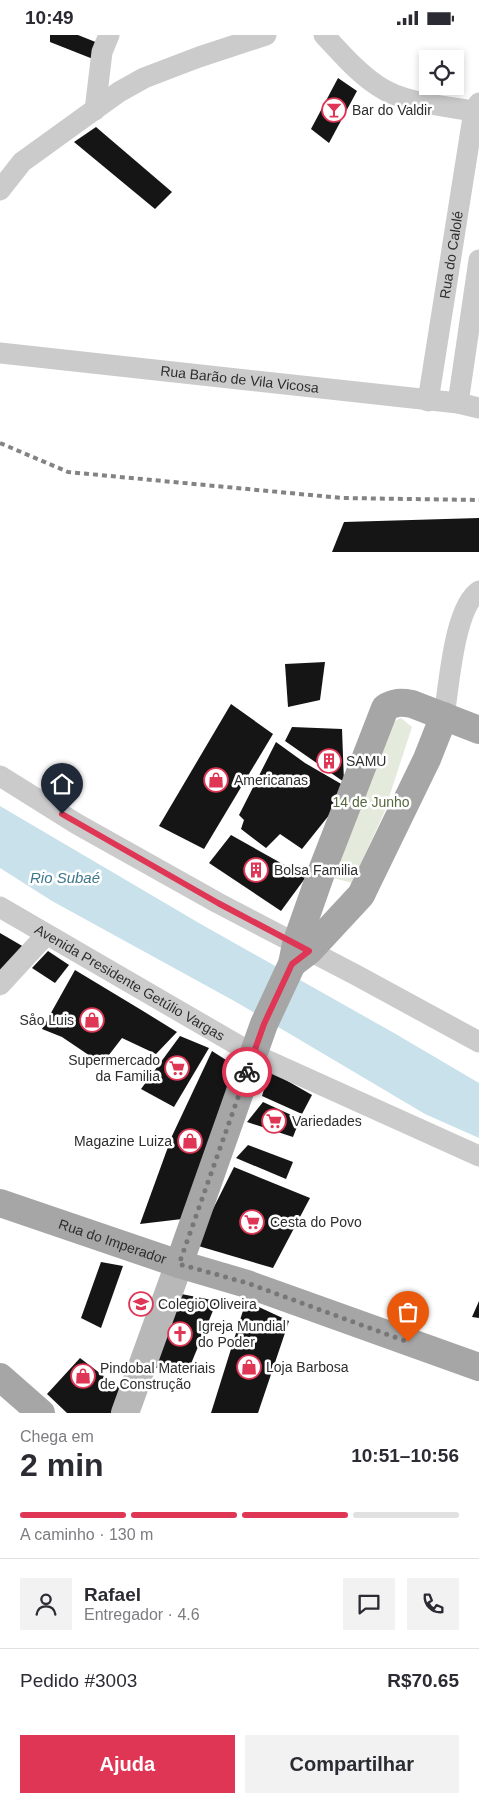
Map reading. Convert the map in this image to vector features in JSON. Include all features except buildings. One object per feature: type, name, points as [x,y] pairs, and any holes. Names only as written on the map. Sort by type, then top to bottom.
[{"type":"main road","points":[[179,1264],[264,1024],[297,958],[321,873],[385,708],[393,703],[412,704],[479,730]]},
{"type":"main road","points":[[297,958],[361,895],[427,759],[444,716]]},
{"type":"main road","points":[[321,873],[325,884],[344,897],[361,895]]},
{"type":"main road","name":"Rua do Imperador","points":[[0,1203],[179,1264],[247,1283],[479,1367]]},
{"type":"main road","points":[[0,1377],[41,1413]]},
{"type":"street","points":[[95,110],[102,52],[109,35]]},
{"type":"street","points":[[0,190],[22,162],[119,92],[144,78],[199,57],[266,35]]},
{"type":"street","points":[[324,35],[357,70],[379,87],[408,99],[477,109]]},
{"type":"street","name":"Rua do Calolé","points":[[428,401],[477,109]]},
{"type":"street","name":"Rua do Calolé","points":[[458,403],[479,260]]},
{"type":"street","name":"Rua Barão de Vila Vicosa","points":[[0,353],[458,403],[479,409]]},
{"type":"street","points":[[444,716],[458,625],[469,602],[479,591]]},
{"type":"street","points":[[0,776],[86,829],[218,903],[297,958],[356,975],[479,1042]]},
{"type":"street","name":"Avenida Presidente Getúlio Vargas","points":[[0,907],[253,1053],[479,1156]]},
{"type":"street","points":[[0,985],[46,935]]},
{"type":"street","points":[[125,1413],[179,1264]]},
{"type":"green space","name":"14 de Junho","points":[[401,718],[412,727],[384,813],[352,883],[326,876],[393,722]]},
{"type":"water","name":"Rio Subaé","points":[[0,806],[199,923],[479,1083],[479,1138],[425,1114],[236,1002],[52,901],[0,868]]},
{"type":"railway","points":[[0,443],[68,472],[342,498],[479,500]]},
{"type":"way so far","points":[[247,1072],[179,1264],[247,1283],[408,1342]]},
{"type":"place","name":"Bar do Valdir","points":[[334,110]]},
{"type":"place","name":"SAMU","points":[[329,761]]},
{"type":"place","name":"Americanas","points":[[216,780]]},
{"type":"place","name":"Bolsa Familia","points":[[256,870]]},
{"type":"place","name":"Såo Luis","points":[[92,1020]]},
{"type":"place","name":"Supermercado da Familia","points":[[177,1068]]},
{"type":"place","name":"Variedades","points":[[274,1121]]},
{"type":"place","name":"Magazine Luiza","points":[[190,1141]]},
{"type":"place","name":"Cesta do Povo","points":[[252,1222]]},
{"type":"place","name":"Colegio Oliveira","points":[[141,1304]]},
{"type":"place","name":"Igreja Mundial do Poder","points":[[180,1334]]},
{"type":"place","name":"Loja Barbosa","points":[[249,1367]]},
{"type":"place","name":"Pindobal Materiais de Construção","points":[[83,1376]]},
{"type":"route","points":[[62,814],[218,903],[309,951],[292,964],[264,1024],[247,1072]]}]
